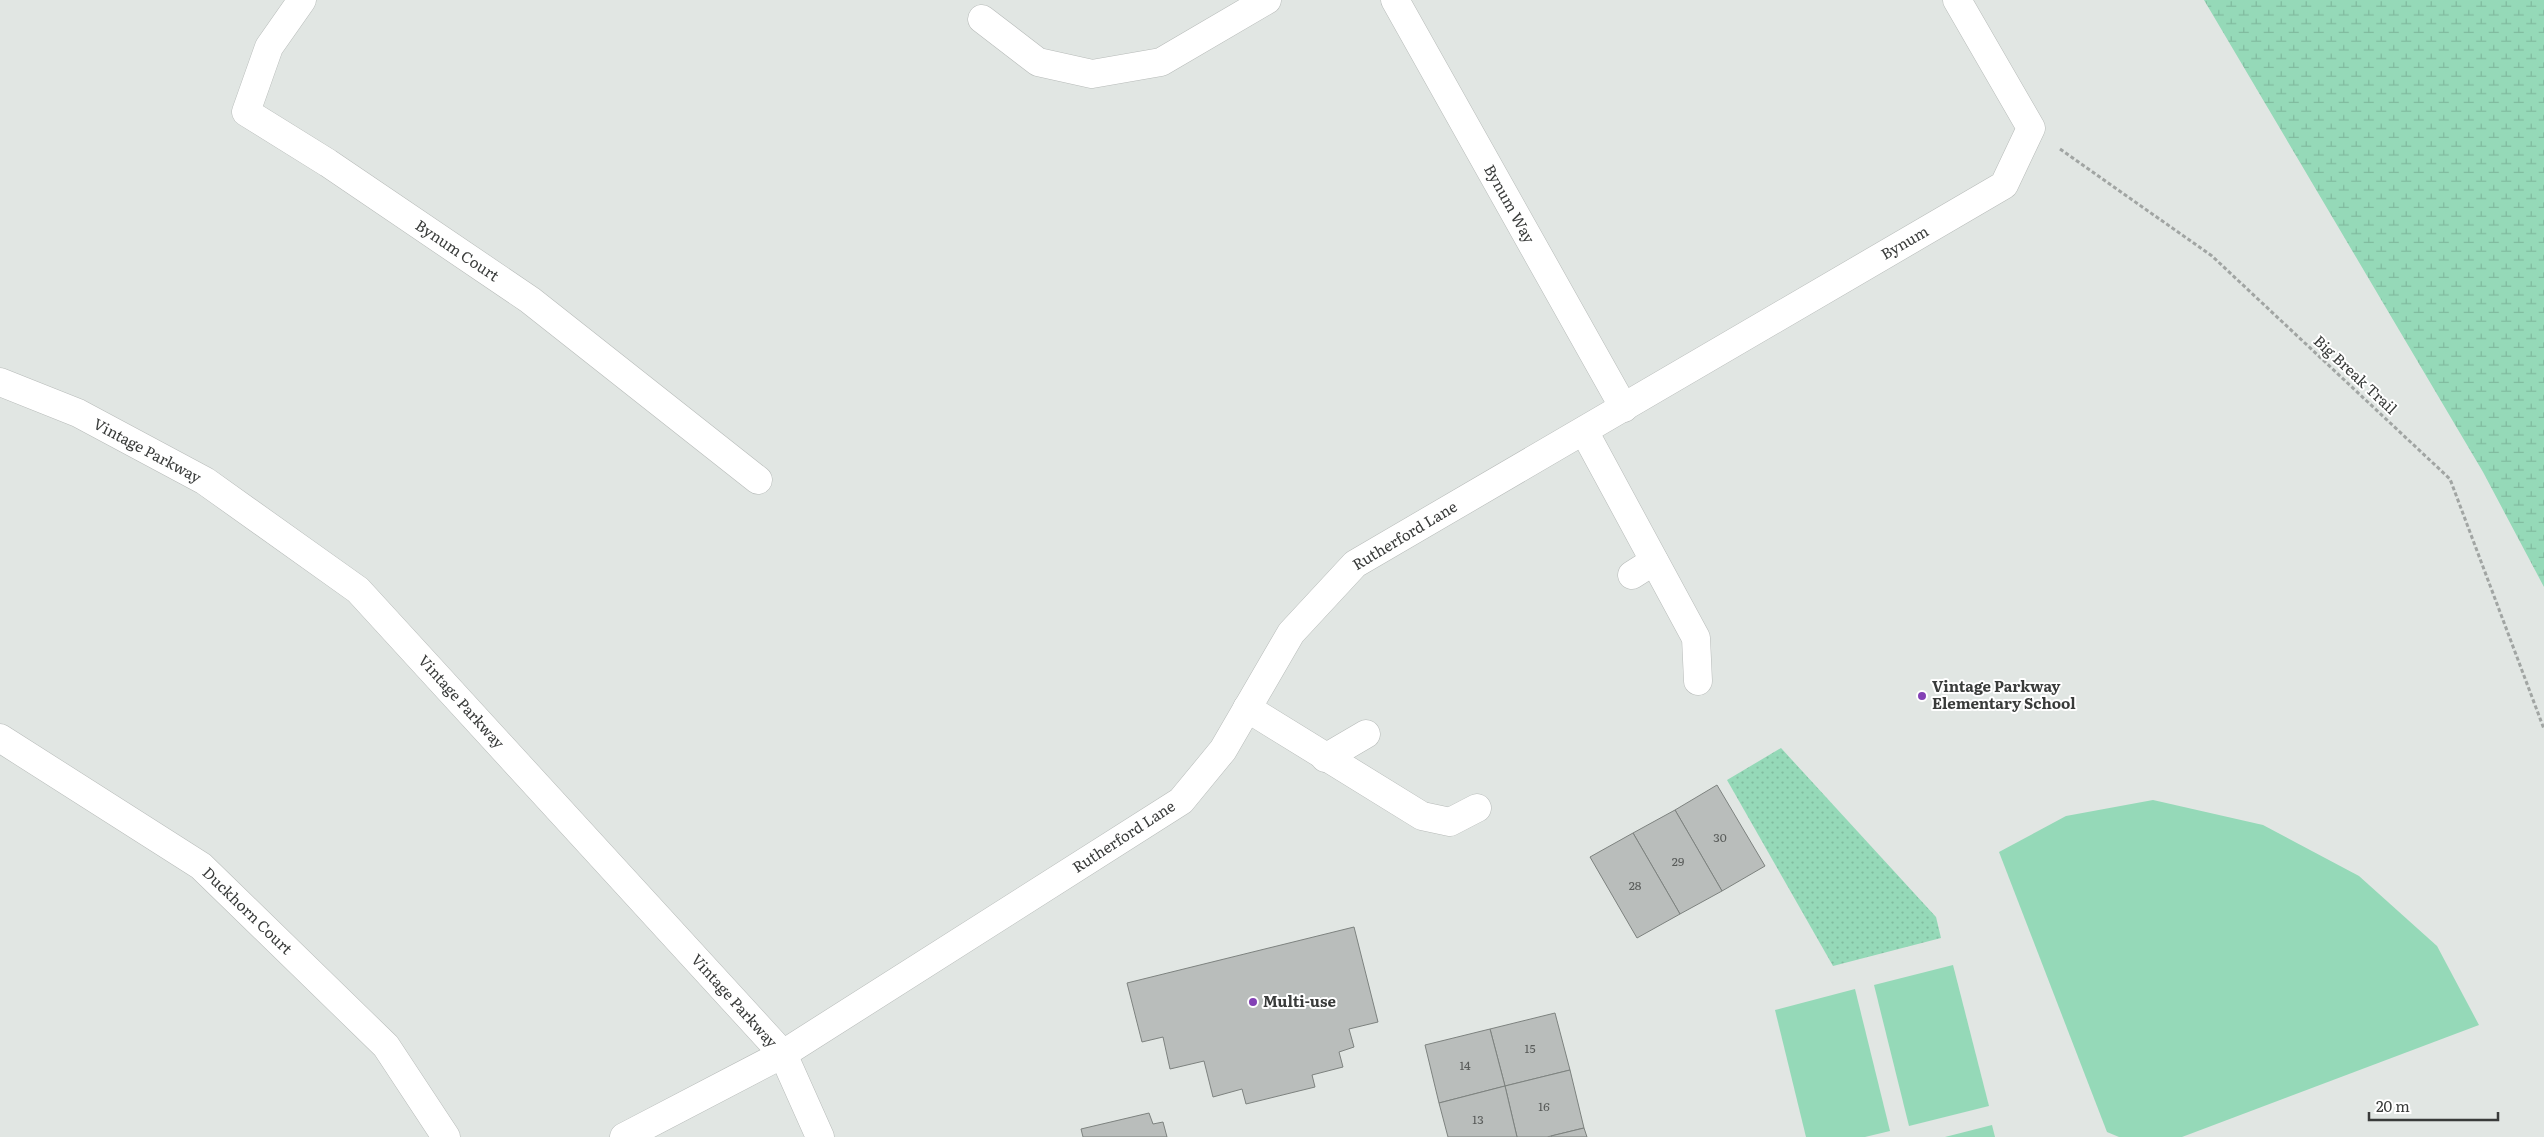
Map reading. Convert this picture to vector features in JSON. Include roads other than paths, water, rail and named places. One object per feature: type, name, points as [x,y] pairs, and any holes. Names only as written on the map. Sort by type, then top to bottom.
[{"type":"street","name":"Bynum Court","points":[[302,0],[268,47],[246,112],[328,163],[530,300],[758,480]]},
{"type":"street","points":[[982,19],[1038,62],[1092,74],[1161,62],[1267,0]]},
{"type":"street","name":"Bynum Way","points":[[1395,0],[1624,408]]},
{"type":"street","name":"Bynum","points":[[1624,408],[2004,185],[2031,128],[1957,0]]},
{"type":"street","name":"Vintage Parkway","points":[[0,382],[78,413],[205,481],[358,590],[783,1054],[820,1137]]},
{"type":"street","name":"Rutherford Lane","points":[[624,1137],[783,1054],[1181,801],[1223,750],[1291,633],[1355,564],[1624,408]]},
{"type":"street","points":[[1584,431],[1643,568],[1696,638],[1698,681]]},
{"type":"street","points":[[1247,708],[1422,816],[1450,822],[1477,808]]},
{"type":"street","points":[[1326,758],[1366,734]]},
{"type":"street","name":"Duckhorn Court","points":[[0,738],[201,866],[386,1046],[446,1137]]},
{"type":"place","name":"Vintage Parkway Elementary School","points":[[1922,696]]},
{"type":"place","name":"Multi-use","points":[[1253,1002]]}]
